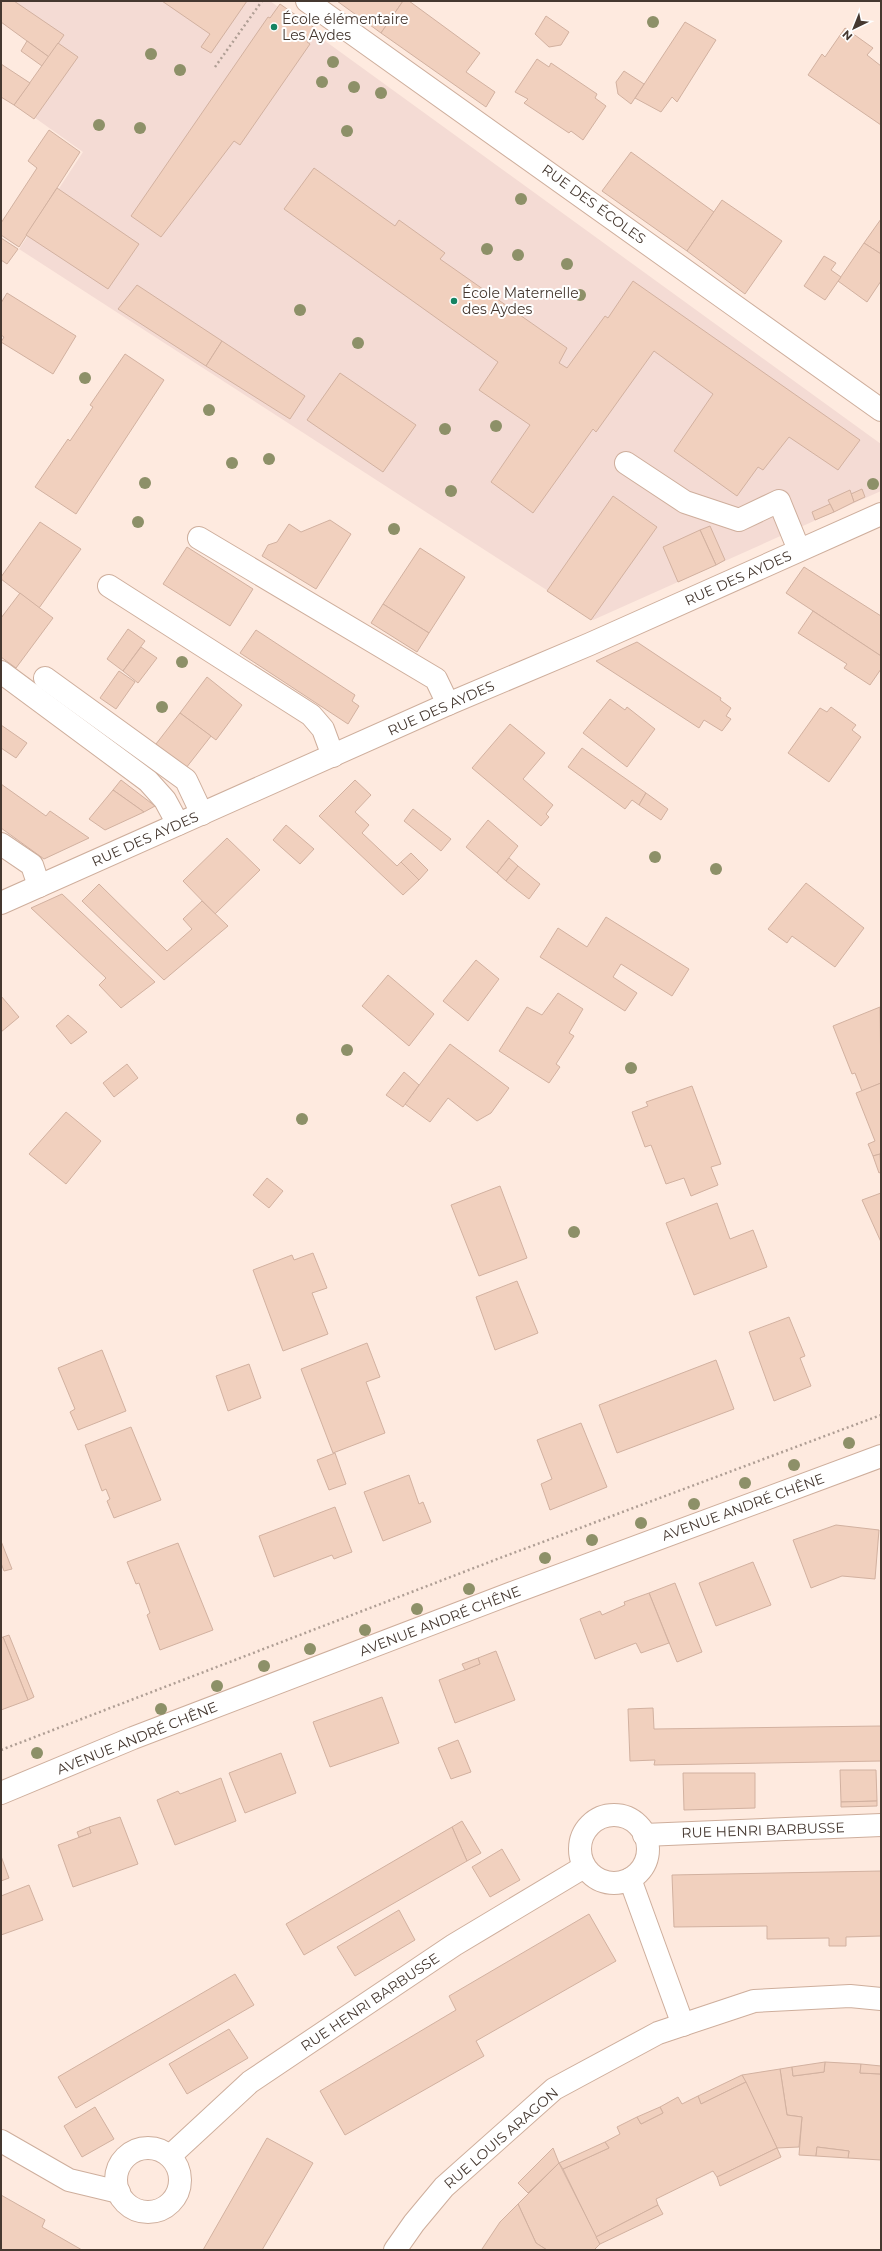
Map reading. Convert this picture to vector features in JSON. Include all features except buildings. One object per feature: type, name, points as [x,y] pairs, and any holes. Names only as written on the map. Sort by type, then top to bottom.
[{"type":"street","name":"RUE DES ÉCOLES","points":[[307,1],[881,410]]},
{"type":"street","points":[[626,463],[685,502],[739,520],[779,501],[799,550]]},
{"type":"street","name":"RUE DES AYDES","points":[[1,902],[448,704],[590,644],[881,514]]},
{"type":"street","points":[[199,538],[436,679],[448,704]]},
{"type":"street","points":[[109,586],[311,715],[323,729],[333,756]]},
{"type":"street","points":[[1,672],[148,782],[165,800],[178,824]]},
{"type":"street","points":[[46,678],[186,780],[202,814]]},
{"type":"street","points":[[1,844],[32,865],[39,886]]},
{"type":"street","name":"AVENUE ANDRÉ CHÊNE","points":[[1,1793],[140,1735],[512,1593],[881,1456]]},
{"type":"street","points":[[609,1815],[630,1819],[639,1826],[644,1835],[648,1845],[647,1855],[638,1873],[630,1879],[620,1883],[600,1881],[584,1867],[579,1846],[589,1825],[598,1819],[609,1815]]},
{"type":"street","name":"RUE HENRI BARBUSSE","points":[[644,1835],[881,1825]]},
{"type":"street","name":"RUE HENRI BARBUSSE","points":[[170,2156],[250,2082],[454,1945],[584,1867]]},
{"type":"street","points":[[630,1879],[683,2025]]},
{"type":"street","name":"RUE LOUIS ARAGON","points":[[395,2250],[414,2223],[444,2187],[554,2089],[658,2033],[754,2001],[850,1996],[881,1999]]},
{"type":"street","points":[[1,2141],[69,2180],[119,2192]]},
{"type":"street","points":[[150,2148],[161,2150],[170,2156],[176,2164],[180,2174],[178,2189],[171,2202],[153,2211],[133,2207],[125,2201],[119,2192],[116,2182],[118,2171],[122,2162],[130,2154],[139,2149],[150,2148]]},
{"type":"path","points":[[215,67],[262,1]]},
{"type":"path","points":[[1,1750],[500,1558],[881,1415]]},
{"type":"shaded area","points":[[1,1],[270,1],[881,444],[881,491],[593,620],[19,249],[83,152],[17,105],[52,56]]},
{"type":"place","name":"École élémentaire Les Aydes","points":[[274,27]]},
{"type":"place","name":"École Maternelle des Aydes","points":[[454,301]]}]
